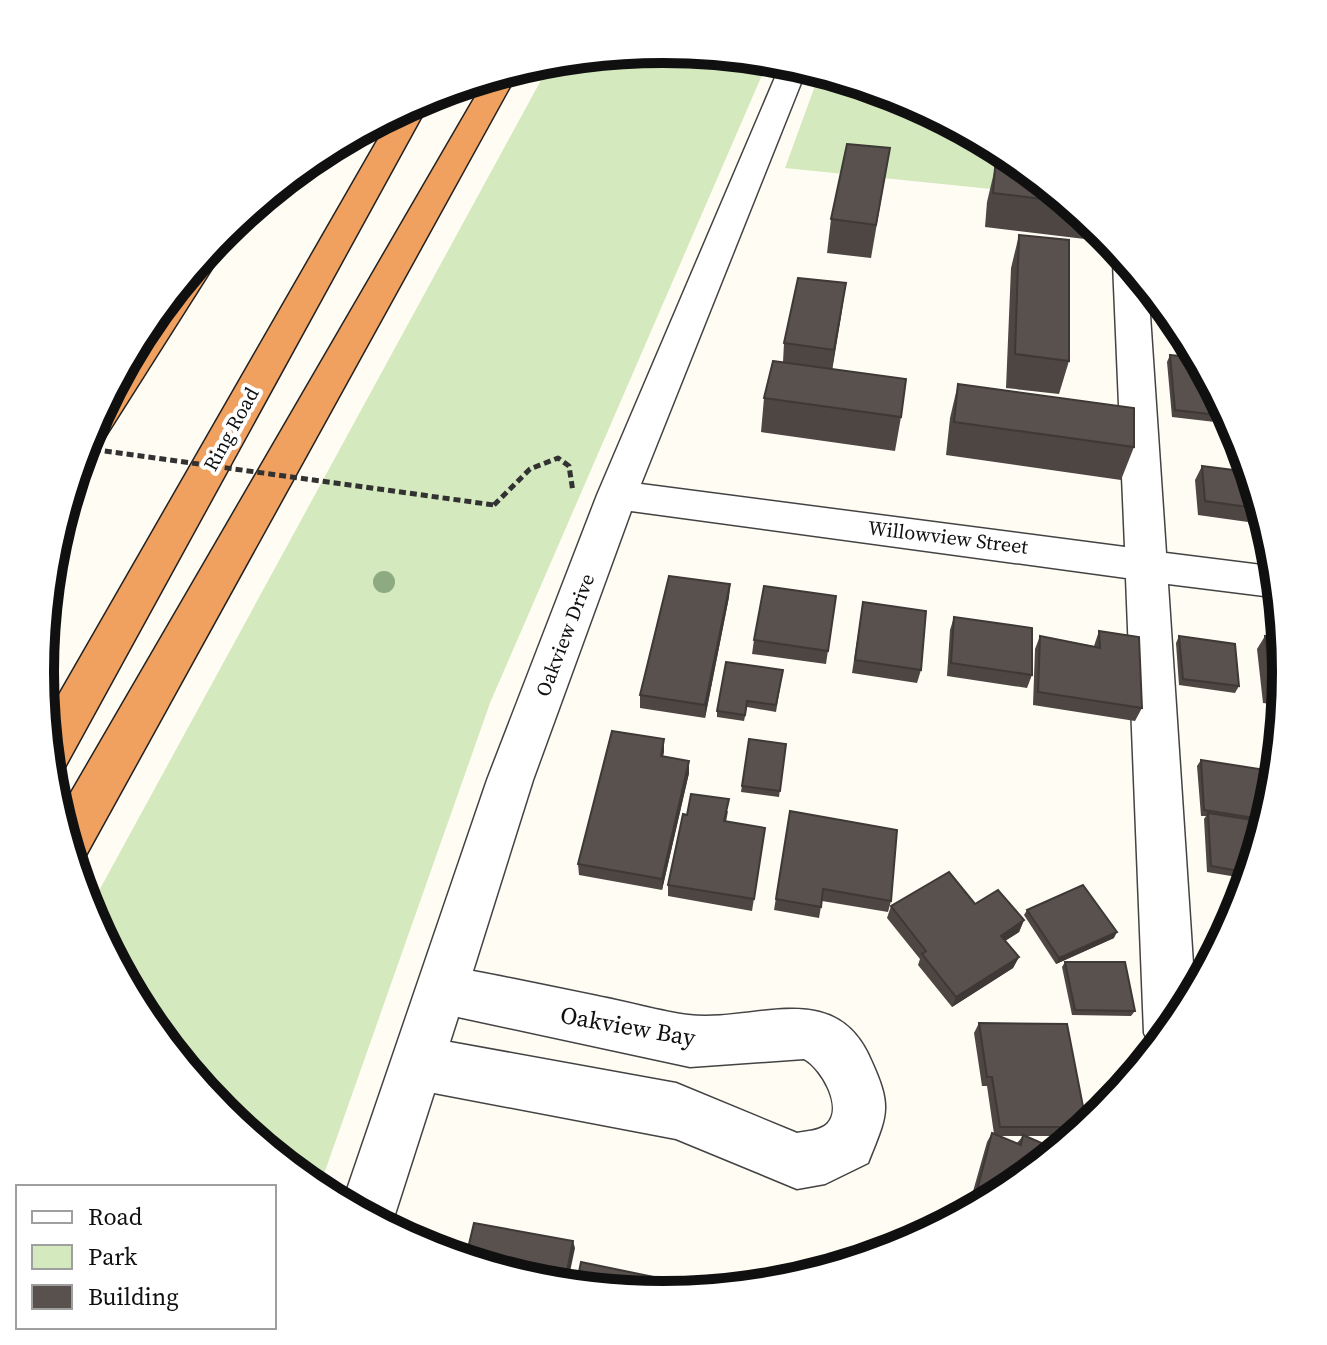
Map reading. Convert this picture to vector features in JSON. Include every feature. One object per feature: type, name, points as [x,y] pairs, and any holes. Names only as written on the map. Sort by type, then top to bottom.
[{"type":"highway","points":[[75,830],[495,87]]},
{"type":"highway","name":"Ring Road","points":[[58,738],[404,121]]},
{"type":"street","name":"Oakview Drive","points":[[370,1206],[510,780],[612,509],[789,77]]},
{"type":"street","points":[[1131,282],[1170,1011]]},
{"type":"street","name":"Willowview Street","points":[[612,509],[1146,563],[1266,581]]},
{"type":"street","name":"Oakview Bay","points":[[418,1063],[676,1111],[797,1161],[825,1156],[848,1143],[858,1119],[859,1095],[843,1057],[826,1041],[804,1033],[690,1041],[443,989]]},
{"type":"path","points":[[96,450],[494,505],[530,468],[544,460],[558,458],[569,466],[576,517],[612,509]]},
{"type":"green space","points":[[664,63],[764,72],[490,703],[323,1177],[262,1131],[180,1044],[136,977],[96,896],[544,75],[584,68]]},
{"type":"green space","points":[[816,83],[897,109],[933,126],[1002,166],[1041,194],[785,168]]},
{"type":"building","points":[[847,144],[890,148],[876,225],[831,219]]},
{"type":"building","points":[[995,168],[1007,169],[1048,200],[993,193]]},
{"type":"building","points":[[1019,235],[1069,240],[1069,361],[1015,354]]},
{"type":"building","points":[[798,278],[846,283],[834,350],[784,343]]},
{"type":"building","points":[[1170,355],[1184,356],[1216,415],[1175,410]]},
{"type":"building","points":[[773,361],[906,379],[901,417],[764,398]]},
{"type":"building","points":[[958,384],[1134,408],[1134,447],[954,422]]},
{"type":"building","points":[[1202,466],[1239,471],[1250,507],[1205,501]]},
{"type":"building","points":[[669,576],[730,584],[705,705],[640,695]]},
{"type":"building","points":[[764,586],[836,596],[828,651],[754,640]]},
{"type":"building","points":[[863,602],[926,611],[921,670],[855,660]]},
{"type":"building","points":[[954,617],[1032,628],[1032,675],[951,663]]},
{"type":"building","points":[[1099,631],[1139,637],[1142,708],[1038,692],[1040,636],[1100,648]]},
{"type":"building","points":[[1179,636],[1235,644],[1239,686],[1183,679]]},
{"type":"building","points":[[1265,636],[1272,637],[1271,690]]},
{"type":"building","points":[[726,662],[783,670],[776,705],[747,701],[745,715],[717,711]]},
{"type":"building","points":[[612,731],[664,739],[661,756],[689,761],[662,879],[578,864]]},
{"type":"building","points":[[749,739],[786,744],[780,791],[742,786]]},
{"type":"building","points":[[1201,760],[1265,770],[1255,818],[1204,810]]},
{"type":"building","points":[[691,794],[729,799],[724,821],[765,828],[754,899],[668,885],[683,814],[687,815]]},
{"type":"building","points":[[790,811],[897,830],[891,901],[823,889],[821,907],[776,899]]},
{"type":"building","points":[[1208,813],[1254,820],[1240,871],[1211,866]]},
{"type":"building","points":[[949,872],[975,904],[998,890],[1024,920],[1001,936],[1019,957],[956,997],[922,954],[926,951],[891,906]]},
{"type":"building","points":[[1083,885],[1117,932],[1059,958],[1027,910]]},
{"type":"building","points":[[1065,962],[1125,962],[1135,1011],[1075,1010]]},
{"type":"building","points":[[979,1023],[1067,1024],[1084,1112],[1069,1127],[1000,1127],[992,1077],[987,1077]]},
{"type":"building","points":[[992,1133],[1021,1145],[1023,1135],[1044,1144],[1035,1156],[976,1194]]},
{"type":"building","points":[[474,1223],[573,1241],[566,1274],[468,1250]]},
{"type":"building","points":[[581,1262],[677,1282],[624,1281],[578,1276]]}]
